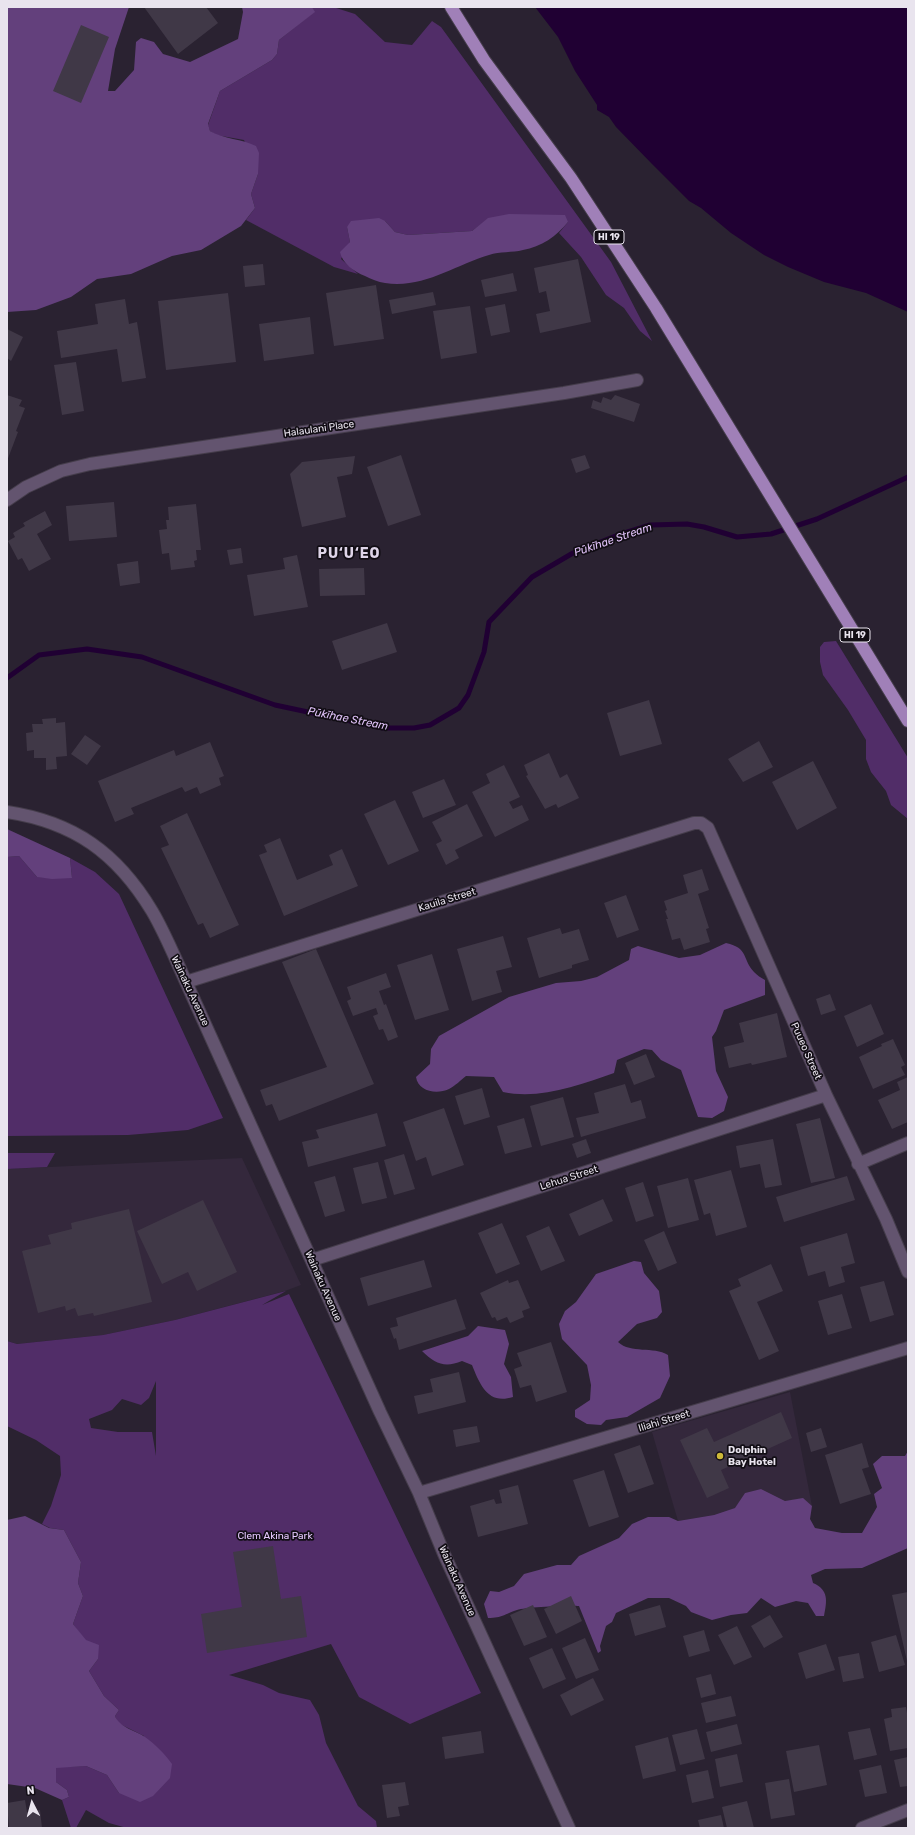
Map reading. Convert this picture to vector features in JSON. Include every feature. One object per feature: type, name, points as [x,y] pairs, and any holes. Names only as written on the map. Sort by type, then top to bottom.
[{"type":"main road","name":"HI 19","points":[[451,7],[484,60],[571,178],[656,308],[908,721]]},
{"type":"street","name":"Halaulani Place","points":[[7,500],[26,487],[61,471],[90,464],[564,393],[637,380]]},
{"type":"street","name":"Wainaku Avenue","points":[[7,812],[28,815],[78,834],[99,848],[132,881],[152,911],[186,982],[380,1412],[419,1494],[444,1554],[569,1828]]},
{"type":"street","name":"Kauila Street","points":[[186,982],[694,823],[701,823],[708,828]]},
{"type":"street","name":"Puueo Street","points":[[708,828],[826,1095],[858,1164],[886,1219],[908,1272]]},
{"type":"street","name":"Lehua Street","points":[[312,1260],[826,1095]]},
{"type":"street","points":[[858,1164],[908,1143]]},
{"type":"street","name":"Iliahi Street","points":[[419,1494],[908,1348]]},
{"type":"street","points":[[862,1828],[908,1810]]},
{"type":"shaded area","points":[[7,7],[129,7],[115,49],[108,91],[115,91],[134,70],[136,42],[141,38],[154,42],[163,54],[190,62],[238,39],[243,12],[242,7],[312,7],[315,12],[279,40],[277,54],[272,60],[220,91],[208,124],[210,131],[215,134],[256,146],[259,153],[258,174],[251,194],[255,208],[241,226],[201,250],[172,256],[131,274],[97,279],[71,297],[36,310],[7,312]]},
{"type":"shaded area","points":[[535,7],[908,7],[908,312],[866,293],[824,282],[764,255],[731,233],[701,208],[689,201],[616,127],[609,117],[597,110],[597,105],[575,71],[558,37]]},
{"type":"shaded area","points":[[509,214],[565,215],[568,222],[554,236],[542,244],[530,249],[493,254],[476,259],[438,275],[412,283],[385,283],[372,279],[349,267],[343,260],[340,252],[350,242],[347,227],[351,221],[379,218],[385,221],[395,232],[408,235],[472,231],[488,218]]},
{"type":"shaded area","points":[[7,829],[70,858],[72,878],[52,879],[37,877],[19,856],[7,857]]},
{"type":"shaded area","points":[[726,943],[733,945],[742,951],[750,967],[765,980],[765,995],[724,1010],[716,1031],[712,1037],[716,1071],[728,1097],[724,1111],[712,1118],[698,1117],[681,1070],[661,1060],[652,1050],[644,1049],[617,1060],[614,1073],[545,1093],[517,1094],[503,1092],[494,1077],[466,1076],[451,1088],[439,1092],[424,1089],[417,1082],[416,1077],[430,1064],[431,1049],[439,1036],[509,997],[556,983],[581,981],[597,977],[629,960],[631,949],[638,946],[679,958],[700,955]]},
{"type":"shaded area","points":[[242,1158],[301,1285],[285,1291],[175,1320],[103,1335],[17,1344],[7,1341],[7,1169]]},
{"type":"shaded area","points":[[634,1261],[641,1262],[644,1273],[659,1291],[662,1312],[657,1318],[637,1324],[618,1342],[629,1348],[662,1352],[668,1355],[670,1376],[660,1398],[627,1417],[606,1420],[601,1425],[587,1424],[575,1417],[575,1410],[590,1400],[591,1385],[587,1365],[562,1339],[559,1324],[565,1311],[576,1302],[596,1274]]},
{"type":"shaded area","points":[[478,1326],[505,1330],[509,1344],[504,1364],[511,1377],[513,1397],[504,1399],[491,1396],[486,1392],[478,1380],[472,1365],[462,1361],[450,1364],[440,1364],[431,1359],[422,1351],[468,1336]]},
{"type":"shaded area","points":[[790,1392],[812,1506],[803,1499],[785,1501],[761,1489],[745,1493],[736,1508],[714,1515],[678,1521],[652,1432]]},
{"type":"shaded area","points":[[908,1451],[908,1548],[862,1568],[825,1569],[811,1575],[813,1583],[822,1589],[826,1596],[824,1616],[816,1616],[808,1603],[796,1601],[775,1607],[761,1598],[747,1613],[712,1620],[691,1612],[686,1606],[669,1598],[648,1598],[616,1613],[612,1622],[606,1626],[600,1646],[601,1651],[598,1653],[579,1606],[548,1606],[522,1609],[500,1617],[488,1618],[484,1604],[490,1591],[499,1592],[514,1586],[524,1574],[557,1565],[571,1565],[579,1556],[619,1538],[632,1524],[648,1517],[669,1517],[678,1521],[714,1515],[735,1508],[745,1493],[761,1489],[785,1501],[803,1498],[812,1506],[810,1519],[815,1528],[842,1533],[862,1533],[877,1507],[874,1494],[882,1488],[873,1464],[882,1456],[905,1456]]},
{"type":"shaded area","points":[[25,1516],[49,1528],[64,1530],[81,1562],[78,1583],[83,1596],[73,1624],[86,1640],[99,1645],[98,1659],[89,1671],[104,1696],[119,1710],[115,1716],[117,1720],[124,1726],[149,1740],[160,1749],[172,1764],[170,1778],[153,1796],[140,1802],[119,1793],[107,1775],[86,1766],[56,1768],[56,1782],[67,1790],[69,1797],[62,1800],[35,1788],[7,1784],[7,1520]]},
{"type":"green space","points":[[312,7],[333,7],[355,14],[385,42],[412,45],[432,21],[441,27],[611,262],[652,341],[640,331],[624,308],[606,295],[581,257],[559,233],[568,222],[489,218],[472,231],[408,235],[395,232],[385,221],[347,227],[350,242],[341,259],[358,274],[334,267],[246,220],[255,208],[251,194],[258,174],[244,140],[216,135],[210,131],[208,125],[220,91],[272,60],[277,54],[279,40],[314,12]]},
{"type":"green space","points":[[836,641],[908,758],[908,819],[891,805],[886,791],[871,772],[866,759],[866,740],[848,710],[823,675],[820,662],[820,647],[824,642]]},
{"type":"green space","points":[[19,856],[37,877],[72,878],[70,858],[95,872],[119,894],[223,1118],[188,1130],[128,1135],[7,1136],[7,857]]},
{"type":"green space","points":[[7,1153],[55,1153],[47,1167],[7,1169]]},
{"type":"green space","name":"Clem Akina Park","points":[[286,1291],[262,1305],[289,1294],[481,1693],[410,1724],[359,1697],[331,1644],[229,1675],[263,1685],[279,1693],[310,1700],[319,1715],[326,1743],[358,1806],[376,1821],[377,1828],[127,1828],[109,1823],[86,1810],[76,1828],[71,1828],[62,1800],[69,1797],[67,1790],[56,1782],[56,1767],[86,1766],[107,1775],[119,1793],[144,1736],[118,1723],[115,1716],[119,1710],[104,1696],[89,1671],[98,1659],[73,1624],[83,1596],[78,1583],[81,1562],[64,1530],[50,1528],[42,1524],[51,1506],[61,1475],[60,1456],[36,1440],[7,1426],[7,1341],[17,1344],[103,1335],[175,1320]],"holes":[[[156,1381],[156,1456],[152,1432],[118,1432],[91,1428],[89,1419],[112,1410],[122,1399],[141,1405],[149,1398]]]},
{"type":"building","points":[[144,7],[206,7],[218,23],[178,54]]},
{"type":"building","points":[[81,25],[109,37],[81,103],[53,91]]},
{"type":"building","points":[[578,259],[591,322],[540,333],[536,314],[550,311],[546,291],[539,293],[534,268]]},
{"type":"building","points":[[263,264],[265,285],[245,287],[243,266]]},
{"type":"building","points":[[513,273],[517,291],[485,297],[481,280]]},
{"type":"building","points":[[376,285],[384,339],[334,346],[326,293]]},
{"type":"building","points":[[433,292],[436,305],[392,314],[389,300]]},
{"type":"building","points":[[228,293],[236,362],[166,370],[158,301]]},
{"type":"building","points":[[125,299],[129,324],[137,322],[146,378],[122,382],[117,349],[61,358],[57,331],[98,324],[95,304]]},
{"type":"building","points":[[505,304],[510,332],[491,336],[485,308]]},
{"type":"building","points":[[470,306],[477,353],[441,359],[433,311]]},
{"type":"building","points":[[310,317],[314,354],[264,361],[259,324]]},
{"type":"building","points":[[7,329],[23,337],[11,361],[7,358]]},
{"type":"building","points":[[76,362],[84,411],[62,415],[54,365]]},
{"type":"building","points":[[7,395],[22,400],[19,406],[25,408],[7,461]]},
{"type":"building","points":[[615,395],[640,404],[634,422],[591,408],[593,400],[601,403],[603,397],[611,400]]},
{"type":"building","points":[[401,455],[421,515],[388,526],[367,467]]},
{"type":"building","points":[[585,455],[590,468],[576,473],[571,459]]},
{"type":"building","points":[[355,456],[352,474],[337,477],[346,517],[302,527],[290,474],[302,462]]},
{"type":"building","points":[[114,502],[117,537],[69,541],[66,506]]},
{"type":"building","points":[[196,504],[201,550],[196,550],[197,560],[194,561],[195,567],[171,570],[169,553],[162,554],[159,530],[167,529],[166,520],[169,520],[168,507]]},
{"type":"building","points":[[45,511],[52,525],[37,534],[51,559],[29,571],[22,558],[18,560],[8,541],[15,537],[13,533],[25,526],[23,523]]},
{"type":"building","points":[[241,548],[243,563],[230,565],[227,550]]},
{"type":"building","points":[[297,555],[308,607],[254,616],[247,575],[285,569],[283,558]]},
{"type":"building","points":[[138,561],[140,583],[120,586],[117,564]]},
{"type":"building","points":[[364,568],[365,595],[320,596],[319,569]]},
{"type":"building","points":[[387,623],[397,652],[342,670],[332,641]]},
{"type":"building","points":[[649,700],[662,744],[620,756],[607,713]]},
{"type":"building","points":[[56,718],[56,723],[65,722],[67,756],[56,757],[57,769],[46,770],[46,758],[34,758],[34,750],[27,751],[26,733],[33,732],[32,724],[43,724],[42,719]]},
{"type":"building","points":[[85,735],[101,746],[87,765],[71,754]]},
{"type":"building","points":[[759,741],[773,767],[743,782],[728,759]]},
{"type":"building","points":[[210,742],[224,776],[219,778],[221,785],[200,794],[197,787],[185,792],[182,787],[131,808],[134,814],[115,822],[98,781],[174,750],[176,756]]},
{"type":"building","points":[[549,753],[560,778],[567,774],[579,798],[558,808],[556,804],[545,809],[526,776],[528,775],[524,765]]},
{"type":"building","points":[[813,761],[837,808],[797,830],[772,782]]},
{"type":"building","points":[[504,765],[520,797],[509,802],[513,809],[522,805],[529,820],[495,837],[472,792],[490,783],[486,774]]},
{"type":"building","points":[[444,779],[456,805],[423,818],[412,792]]},
{"type":"building","points":[[395,800],[419,851],[388,865],[364,814]]},
{"type":"building","points":[[467,804],[483,836],[455,850],[459,858],[446,865],[436,844],[442,841],[432,822]]},
{"type":"building","points":[[187,813],[239,925],[210,938],[203,923],[198,925],[161,848],[169,845],[160,826]]},
{"type":"building","points":[[280,838],[297,880],[333,865],[329,855],[342,849],[358,886],[284,916],[259,855],[267,852],[264,845]]},
{"type":"building","points":[[702,869],[709,890],[698,894],[709,928],[706,929],[710,942],[684,950],[680,938],[672,940],[666,919],[668,919],[664,901],[688,893],[683,875]]},
{"type":"building","points":[[626,895],[639,930],[617,938],[604,903]]},
{"type":"building","points":[[560,928],[562,934],[579,929],[589,960],[572,965],[572,968],[539,978],[527,938]]},
{"type":"building","points":[[503,936],[512,967],[496,971],[502,992],[472,1001],[457,949]]},
{"type":"building","points":[[316,949],[374,1084],[279,1121],[272,1104],[266,1106],[260,1090],[327,1067],[282,962]]},
{"type":"building","points":[[432,954],[449,1010],[415,1020],[397,965]]},
{"type":"building","points":[[386,973],[391,987],[379,991],[384,1005],[386,1004],[398,1037],[388,1041],[383,1029],[379,1030],[373,1016],[378,1014],[376,1008],[353,1016],[347,1001],[351,999],[347,987]]},
{"type":"building","points":[[830,994],[836,1010],[821,1015],[816,999]]},
{"type":"building","points":[[871,1004],[884,1034],[857,1047],[844,1016]]},
{"type":"building","points":[[777,1013],[787,1057],[752,1065],[751,1063],[729,1068],[724,1047],[744,1042],[739,1023]]},
{"type":"building","points":[[893,1039],[905,1065],[901,1067],[905,1075],[873,1089],[859,1057]]},
{"type":"building","points":[[646,1054],[655,1077],[634,1085],[625,1063]]},
{"type":"building","points":[[908,1077],[908,1122],[892,1129],[878,1100],[900,1090],[897,1082]]},
{"type":"building","points":[[625,1084],[631,1103],[641,1100],[646,1118],[581,1137],[576,1118],[599,1113],[594,1093]]},
{"type":"building","points":[[482,1088],[490,1117],[464,1125],[455,1096]]},
{"type":"building","points":[[563,1097],[574,1137],[541,1146],[530,1106]]},
{"type":"building","points":[[444,1108],[464,1165],[432,1176],[426,1157],[416,1161],[403,1122]]},
{"type":"building","points":[[377,1113],[386,1146],[308,1167],[302,1142],[319,1138],[316,1130]]},
{"type":"building","points":[[524,1118],[532,1147],[505,1154],[497,1126]]},
{"type":"building","points":[[820,1118],[835,1178],[811,1183],[796,1124]]},
{"type":"building","points":[[586,1139],[591,1153],[577,1158],[572,1144]]},
{"type":"building","points":[[773,1139],[782,1185],[765,1188],[760,1164],[740,1168],[736,1146]]},
{"type":"building","points":[[404,1154],[415,1189],[394,1195],[384,1160]]},
{"type":"building","points":[[378,1162],[387,1198],[362,1204],[353,1168]]},
{"type":"building","points":[[731,1170],[747,1227],[716,1236],[710,1213],[704,1215],[694,1180]]},
{"type":"building","points":[[335,1176],[345,1211],[325,1217],[314,1182]]},
{"type":"building","points":[[847,1176],[855,1200],[784,1222],[776,1197]]},
{"type":"building","points":[[688,1178],[699,1220],[668,1228],[657,1186]]},
{"type":"building","points":[[643,1182],[654,1216],[636,1222],[625,1188]]},
{"type":"building","points":[[603,1199],[613,1221],[579,1236],[569,1214]]},
{"type":"building","points":[[203,1200],[237,1272],[197,1291],[188,1272],[162,1284],[137,1231]]},
{"type":"building","points":[[129,1209],[152,1302],[94,1316],[93,1313],[78,1316],[75,1308],[66,1311],[65,1306],[38,1313],[22,1251],[51,1244],[48,1235],[72,1229],[71,1223]]},
{"type":"building","points":[[502,1223],[520,1264],[496,1274],[478,1233]]},
{"type":"building","points":[[549,1226],[565,1261],[541,1271],[526,1236]]},
{"type":"building","points":[[664,1231],[677,1263],[658,1271],[644,1240]]},
{"type":"building","points":[[847,1233],[855,1263],[841,1267],[845,1282],[829,1287],[825,1271],[808,1276],[800,1247]]},
{"type":"building","points":[[424,1260],[432,1287],[368,1306],[360,1278]]},
{"type":"building","points":[[771,1264],[783,1291],[757,1302],[779,1351],[759,1360],[729,1291],[741,1286],[738,1279]]},
{"type":"building","points":[[508,1280],[509,1283],[518,1280],[530,1308],[522,1311],[524,1317],[510,1323],[507,1317],[497,1321],[495,1317],[492,1318],[480,1293]]},
{"type":"building","points":[[884,1281],[894,1315],[870,1322],[860,1287]]},
{"type":"building","points":[[842,1294],[852,1328],[828,1335],[818,1301]]},
{"type":"building","points":[[456,1299],[466,1329],[399,1350],[396,1338],[394,1339],[390,1328],[398,1326],[396,1318]]},
{"type":"building","points":[[551,1342],[567,1392],[536,1402],[531,1385],[520,1388],[514,1369],[522,1366],[517,1353]]},
{"type":"building","points":[[459,1372],[466,1402],[418,1414],[414,1396],[433,1392],[430,1379]]},
{"type":"building","name":"Dolphin Bay Hotel","points":[[781,1412],[792,1438],[721,1470],[729,1488],[707,1498],[680,1440],[707,1428],[714,1442]]},
{"type":"building","points":[[477,1426],[480,1442],[456,1447],[453,1430]]},
{"type":"building","points":[[821,1428],[827,1447],[811,1452],[806,1433]]},
{"type":"building","points":[[862,1443],[869,1467],[862,1469],[871,1494],[840,1504],[825,1455]]},
{"type":"building","points":[[640,1445],[654,1484],[628,1493],[614,1454]]},
{"type":"building","points":[[604,1470],[619,1517],[589,1527],[573,1480]]},
{"type":"building","points":[[518,1485],[528,1524],[478,1537],[470,1506],[494,1499],[496,1504],[502,1503],[499,1490]]},
{"type":"building","points":[[273,1546],[281,1599],[301,1596],[307,1637],[207,1653],[201,1614],[242,1607],[233,1552]]},
{"type":"building","points":[[908,1592],[908,1661],[907,1661],[892,1595]]},
{"type":"building","points":[[571,1596],[582,1621],[556,1634],[544,1609]]},
{"type":"building","points":[[533,1605],[547,1637],[524,1646],[510,1615]]},
{"type":"building","points":[[660,1605],[666,1627],[635,1636],[629,1614]]},
{"type":"building","points":[[770,1615],[783,1637],[764,1648],[751,1626]]},
{"type":"building","points":[[737,1626],[752,1657],[734,1665],[718,1635]]},
{"type":"building","points":[[704,1630],[710,1651],[689,1657],[683,1636]]},
{"type":"building","points":[[896,1635],[905,1665],[879,1672],[871,1642]]},
{"type":"building","points":[[585,1638],[599,1670],[576,1679],[562,1648]]},
{"type":"building","points":[[826,1644],[835,1670],[806,1679],[798,1653]]},
{"type":"building","points":[[552,1648],[566,1679],[543,1689],[529,1658]]},
{"type":"building","points":[[859,1653],[864,1678],[843,1682],[838,1657]]},
{"type":"building","points":[[711,1674],[716,1694],[701,1698],[696,1678]]},
{"type":"building","points":[[593,1678],[604,1700],[571,1716],[560,1695]]},
{"type":"building","points":[[731,1696],[736,1716],[706,1723],[701,1703]]},
{"type":"building","points":[[906,1707],[908,1719],[908,1748],[890,1751],[884,1719],[892,1717],[891,1709]]},
{"type":"building","points":[[737,1724],[742,1744],[711,1752],[706,1732]]},
{"type":"building","points":[[870,1728],[877,1755],[854,1760],[848,1732]]},
{"type":"building","points":[[697,1729],[705,1759],[680,1765],[672,1735]]},
{"type":"building","points":[[481,1731],[484,1753],[445,1759],[442,1737]]},
{"type":"building","points":[[668,1737],[676,1771],[643,1779],[635,1746]]},
{"type":"building","points":[[819,1745],[827,1785],[794,1792],[786,1751]]},
{"type":"building","points":[[737,1754],[743,1782],[720,1787],[715,1759]]},
{"type":"building","points":[[908,1757],[908,1786],[900,1787],[894,1760]]},
{"type":"building","points":[[881,1765],[887,1793],[865,1797],[859,1770]]},
{"type":"building","points":[[708,1770],[714,1798],[692,1803],[686,1775]]},
{"type":"building","points":[[789,1779],[795,1815],[771,1819],[765,1783]]},
{"type":"building","points":[[405,1782],[409,1805],[398,1807],[400,1816],[387,1818],[382,1785]]},
{"type":"building","points":[[25,1800],[27,1812],[40,1810],[42,1828],[9,1828],[7,1803]]},
{"type":"building","points":[[747,1801],[754,1828],[727,1828],[722,1807]]},
{"type":"building","points":[[721,1815],[724,1828],[700,1828],[698,1820]]},
{"type":"waterway","name":"Pūkīhae Stream","points":[[7,678],[39,655],[87,649],[142,657],[275,705],[383,728],[414,728],[430,725],[459,708],[468,695],[484,652],[489,622],[532,577],[573,553],[618,535],[650,525],[687,524],[704,527],[737,537],[771,534],[817,519],[908,477]]},
{"type":"place","name":"Dolphin Bay Hotel","points":[[720,1456]]},
{"type":"district","name":"PU‘U‘EO","points":[[349,554]]}]
